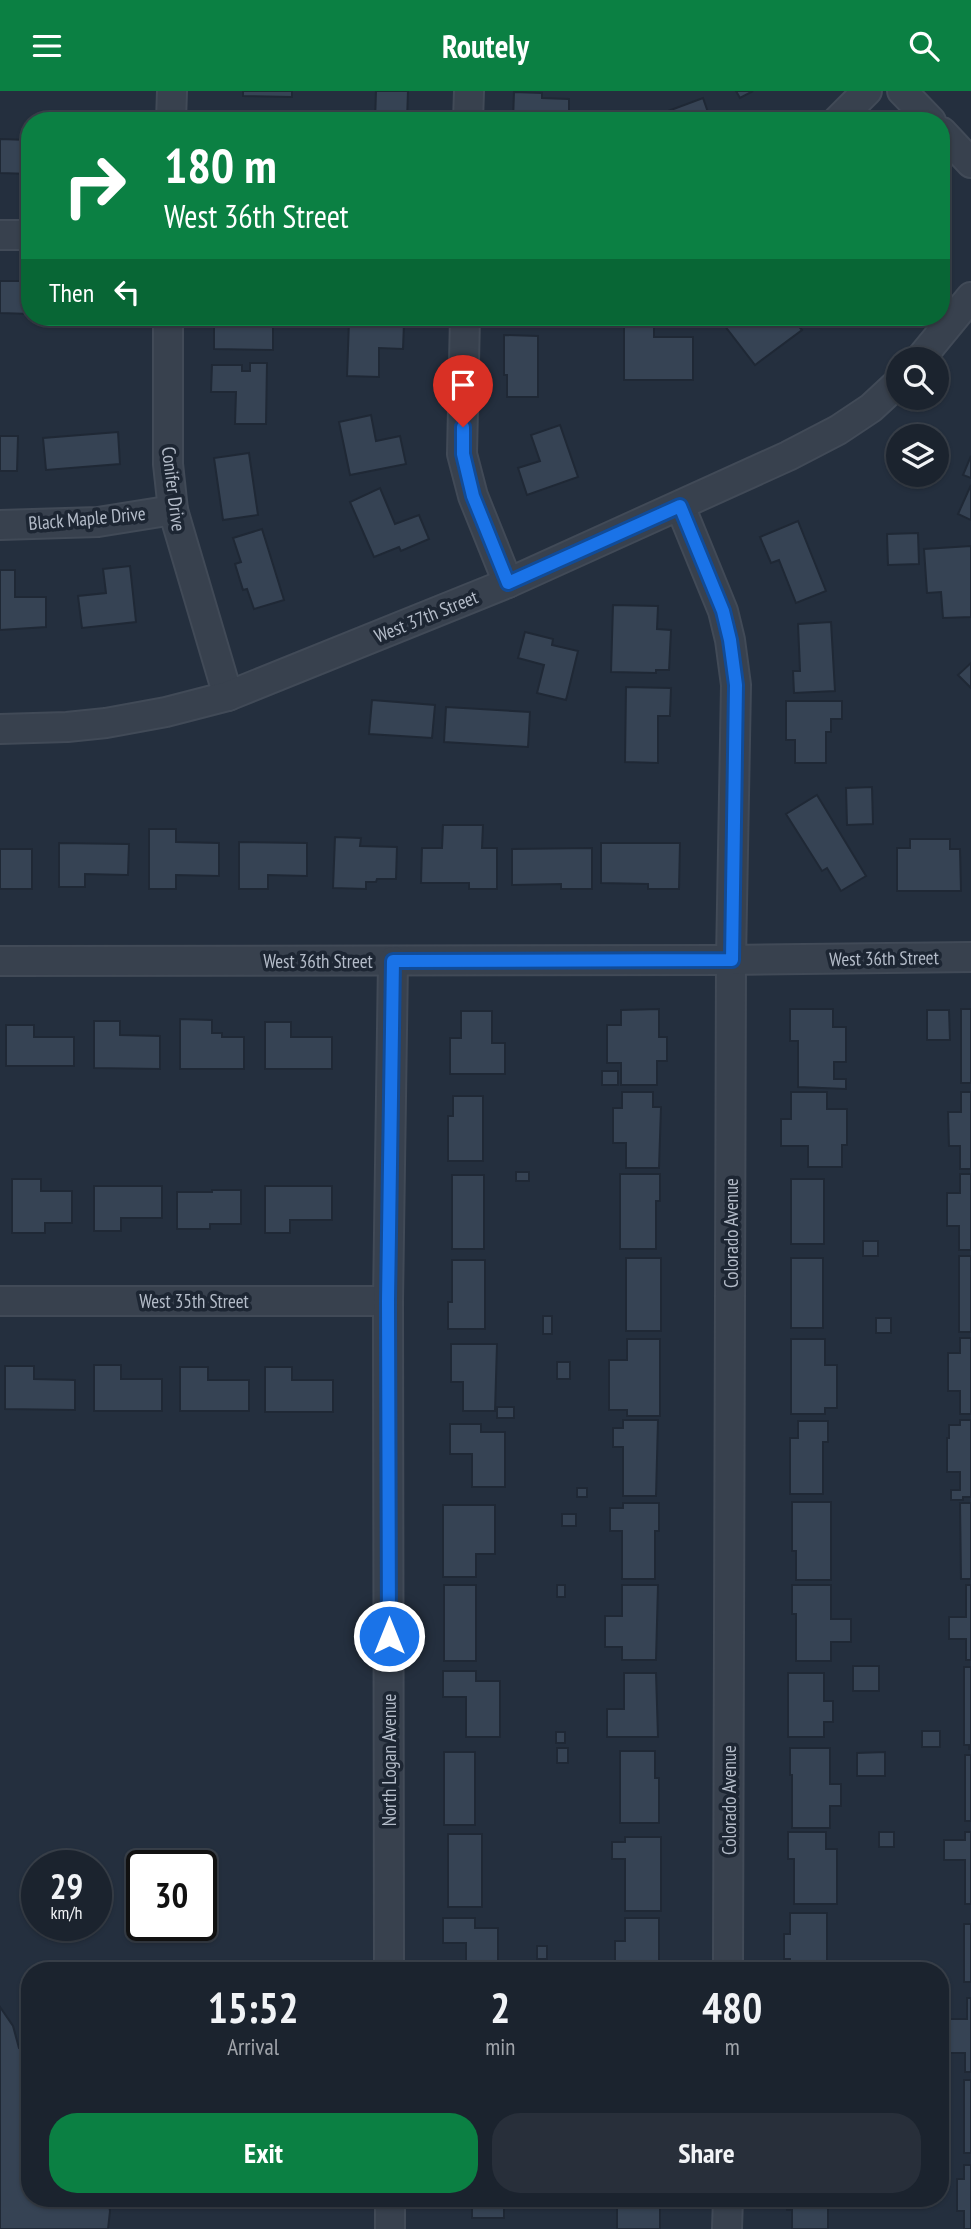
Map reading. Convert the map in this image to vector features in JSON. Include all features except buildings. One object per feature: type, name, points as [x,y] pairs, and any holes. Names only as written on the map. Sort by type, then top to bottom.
[{"type":"street","points":[[171,112],[172,91]]},
{"type":"street","points":[[468,91],[468,112]]},
{"type":"street","points":[[846,112],[867,91]]},
{"type":"street","points":[[902,91],[922,112]]},
{"type":"street","points":[[950,141],[971,163]]},
{"type":"street","points":[[0,235],[21,235]]},
{"type":"street","points":[[950,323],[971,297]]},
{"type":"street","name":"Conifer Drive","points":[[168,326],[168,464],[173,510],[228,696]]},
{"type":"street","points":[[465,326],[463,454],[473,496],[508,583]]},
{"type":"street","points":[[930,347],[947,326]]},
{"type":"street","name":"West 37th Street","points":[[0,729],[106,723],[166,712],[228,696],[508,583],[680,506],[838,430],[871,408],[886,394]]},
{"type":"street","name":"Colorado Avenue","points":[[680,506],[723,611],[736,685],[732,960],[728,1962]]},
{"type":"street","name":"Black Maple Drive","points":[[0,525],[97,521],[173,510]]},
{"type":"street","name":"West 36th Street","points":[[0,961],[971,957]]},
{"type":"street","name":"North Logan Avenue","points":[[389,1962],[388,1301],[393,961]]},
{"type":"street","name":"West 35th Street","points":[[0,1301],[388,1301]]},
{"type":"street","points":[[390,2207],[390,2229]]},
{"type":"street","points":[[727,2207],[727,2229]]},
{"type":"route","points":[[389,1636],[388,1301],[393,961],[732,960],[736,685],[723,611],[680,506],[508,583],[473,496],[463,454],[463,427]]}]
